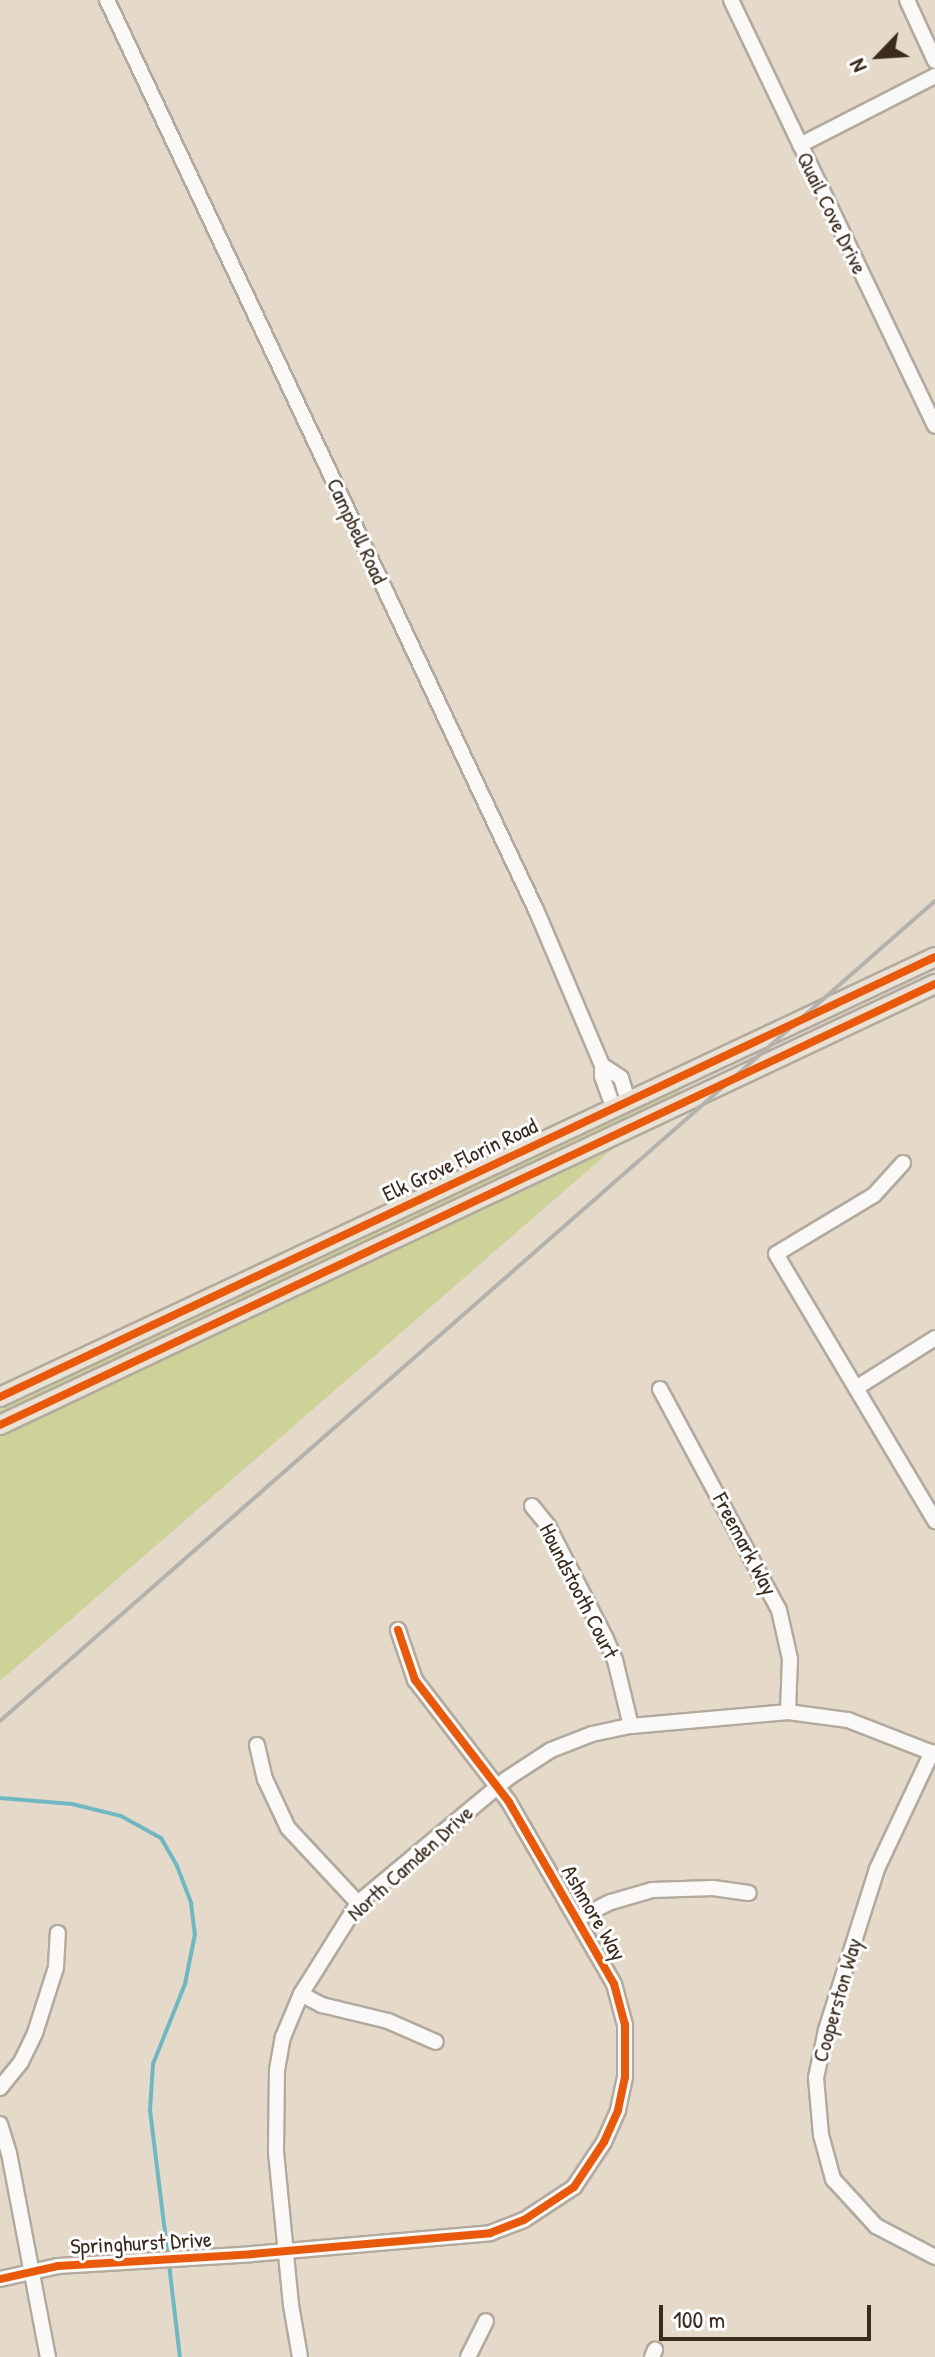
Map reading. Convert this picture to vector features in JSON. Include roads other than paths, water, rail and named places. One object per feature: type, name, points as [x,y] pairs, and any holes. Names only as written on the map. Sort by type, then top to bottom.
[{"type":"main road","name":"Elk Grove Florin Road","points":[[0,1397],[935,957]]},
{"type":"main road","name":"Elk Grove Florin Road","points":[[0,1425],[935,984]]},
{"type":"main road","points":[[569,1157],[618,1118],[620,1104]]},
{"type":"street","name":"Campbell Road","points":[[107,0],[537,912],[602,1065],[621,1078],[620,1104]]},
{"type":"street","name":"Quail Cove Drive","points":[[731,0],[935,426]]},
{"type":"street","points":[[907,0],[935,61]]},
{"type":"street","points":[[800,145],[935,76]]},
{"type":"street","points":[[903,1163],[874,1195],[776,1254],[935,1521]]},
{"type":"street","points":[[856,1388],[935,1338]]},
{"type":"street","name":"Freemark Way","points":[[660,1389],[779,1610],[790,1659],[788,1712]]},
{"type":"street","name":"Houndstooth Court","points":[[532,1506],[548,1526],[606,1639],[615,1660],[631,1726]]},
{"type":"street","name":"Ashmore Way","points":[[286,2250],[490,2233],[524,2220],[574,2187],[604,2142],[618,2110],[626,2047],[625,2025],[614,1984],[498,1786],[415,1680],[398,1630]]},
{"type":"street","name":"North Camden Drive","points":[[300,2357],[276,2151],[277,2070],[283,2037],[301,1994],[358,1903],[498,1786],[572,1741],[631,1726],[756,1712],[788,1712],[848,1720],[933,1753]]},
{"type":"street","points":[[257,1745],[265,1779],[288,1828],[358,1903]]},
{"type":"street","name":"Cooperston Way","points":[[933,1753],[877,1869],[826,2030],[816,2078],[821,2135],[833,2179],[876,2226],[903,2244],[935,2257]]},
{"type":"street","points":[[577,1919],[611,1902],[652,1890],[713,1888],[749,1893]]},
{"type":"street","points":[[0,2088],[21,2062],[35,2033],[56,1967],[58,1933]]},
{"type":"street","points":[[301,1994],[322,2005],[388,2021],[436,2042]]},
{"type":"street","points":[[0,2124],[9,2153],[48,2357]]},
{"type":"street","name":"Springhurst Drive","points":[[0,2279],[58,2266],[286,2250]]},
{"type":"street","points":[[468,2357],[486,2321]]},
{"type":"waterway","points":[[0,1798],[72,1804],[121,1816],[161,1838],[177,1866],[191,1903],[195,1934],[185,1984],[153,2064],[150,2110],[168,2256]]},
{"type":"waterway","points":[[169,2264],[180,2357]]},
{"type":"railway","points":[[0,1721],[935,901]]}]
